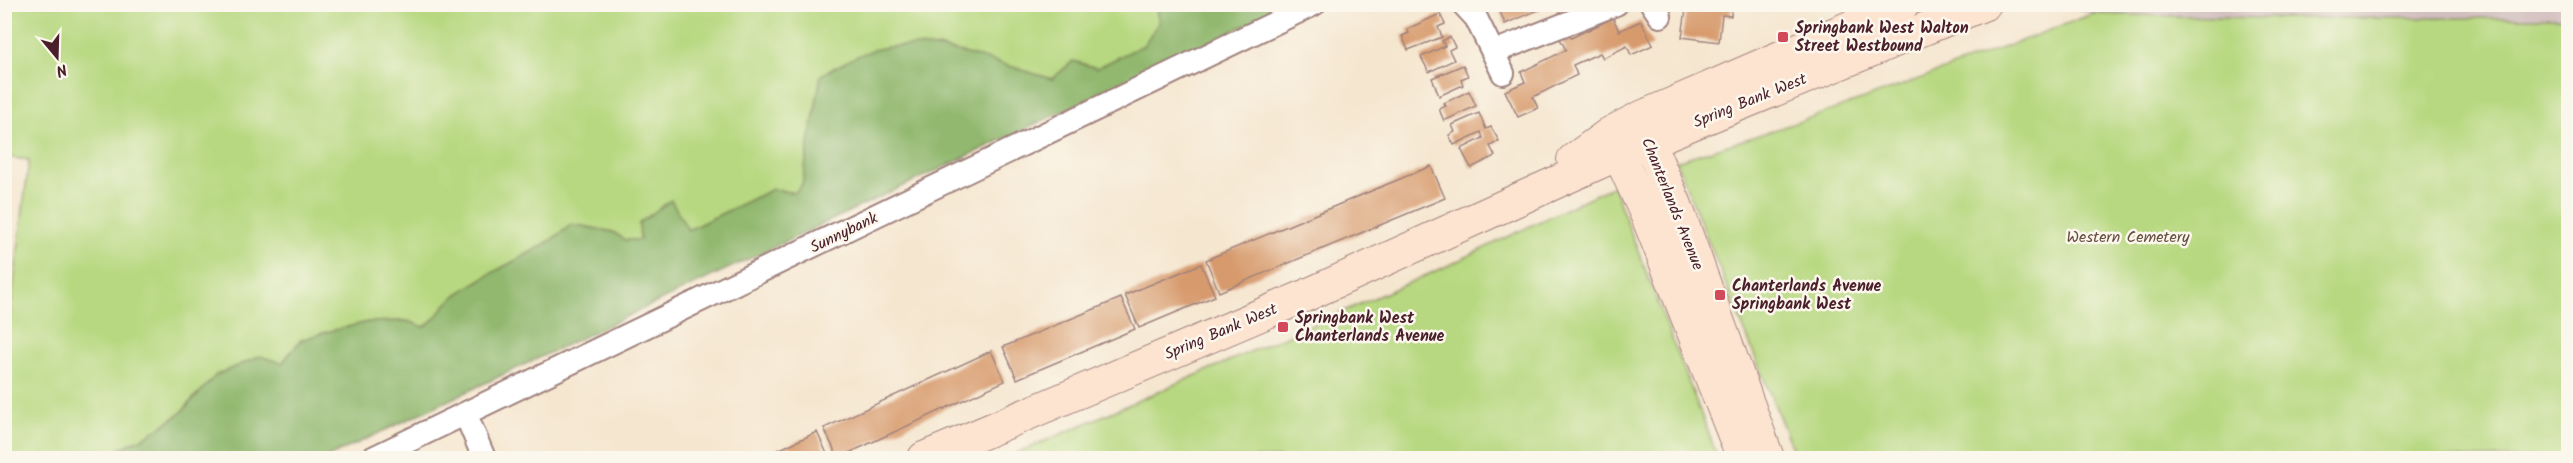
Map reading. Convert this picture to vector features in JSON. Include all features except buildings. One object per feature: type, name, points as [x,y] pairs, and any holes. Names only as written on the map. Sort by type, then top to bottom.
[{"type":"street","name":"Sunnybank","points":[[374,459],[1314,4]]},
{"type":"street","points":[[1463,4],[1476,18],[1503,73]]},
{"type":"street","points":[[1494,52],[1616,4]]},
{"type":"street","name":"Spring Bank West","points":[[924,459],[1287,304],[1516,200],[1629,137],[1903,4]]},
{"type":"street","name":"Spring Bank West","points":[[1629,137],[1985,4]]},
{"type":"street","name":"Chanterlands Avenue","points":[[1629,137],[1743,459]]},
{"type":"street","name":"Chanterlands Avenue","points":[[1629,137],[1676,205],[1768,459]]},
{"type":"street","points":[[466,415],[484,459]]},
{"type":"shaded area","points":[[2568,4],[2568,18],[2396,20],[2092,14],[2063,5]]},
{"type":"green space","points":[[1157,4],[1159,22],[1144,45],[1097,68],[1073,61],[1052,79],[938,47],[821,75],[802,185],[794,193],[773,189],[688,230],[671,200],[641,240],[625,240],[613,232],[572,224],[543,245],[467,288],[449,301],[424,327],[407,321],[368,322],[301,340],[282,363],[197,394],[180,414],[145,437],[120,448],[112,458],[5,458],[5,356],[29,160],[5,157],[4,5]]},
{"type":"green space","points":[[1157,5],[1288,5],[326,458],[112,458],[120,448],[145,437],[180,414],[216,375],[260,356],[282,363],[301,340],[368,322],[407,321],[424,327],[449,301],[467,288],[544,245],[572,224],[613,232],[625,240],[640,240],[639,223],[671,200],[688,230],[773,189],[794,193],[802,185],[821,75],[862,54],[889,47],[931,47],[972,55],[1052,79],[1073,61],[1097,68],[1144,45],[1159,22]]},
{"type":"green space","name":"Western Cemetery","points":[[2092,14],[2264,18],[2568,18],[2568,458],[1796,458],[1676,161],[1833,110]]},
{"type":"green space","points":[[1613,186],[1718,458],[1006,458],[1445,267]]},
{"type":"railway","points":[[2410,4],[2539,4]]},
{"type":"place","name":"Springbank West Walton Street Westbound","points":[[1783,37]]},
{"type":"place","name":"Chanterlands Avenue Springbank West","points":[[1720,295]]},
{"type":"place","name":"Springbank West Chanterlands Avenue","points":[[1283,327]]}]
